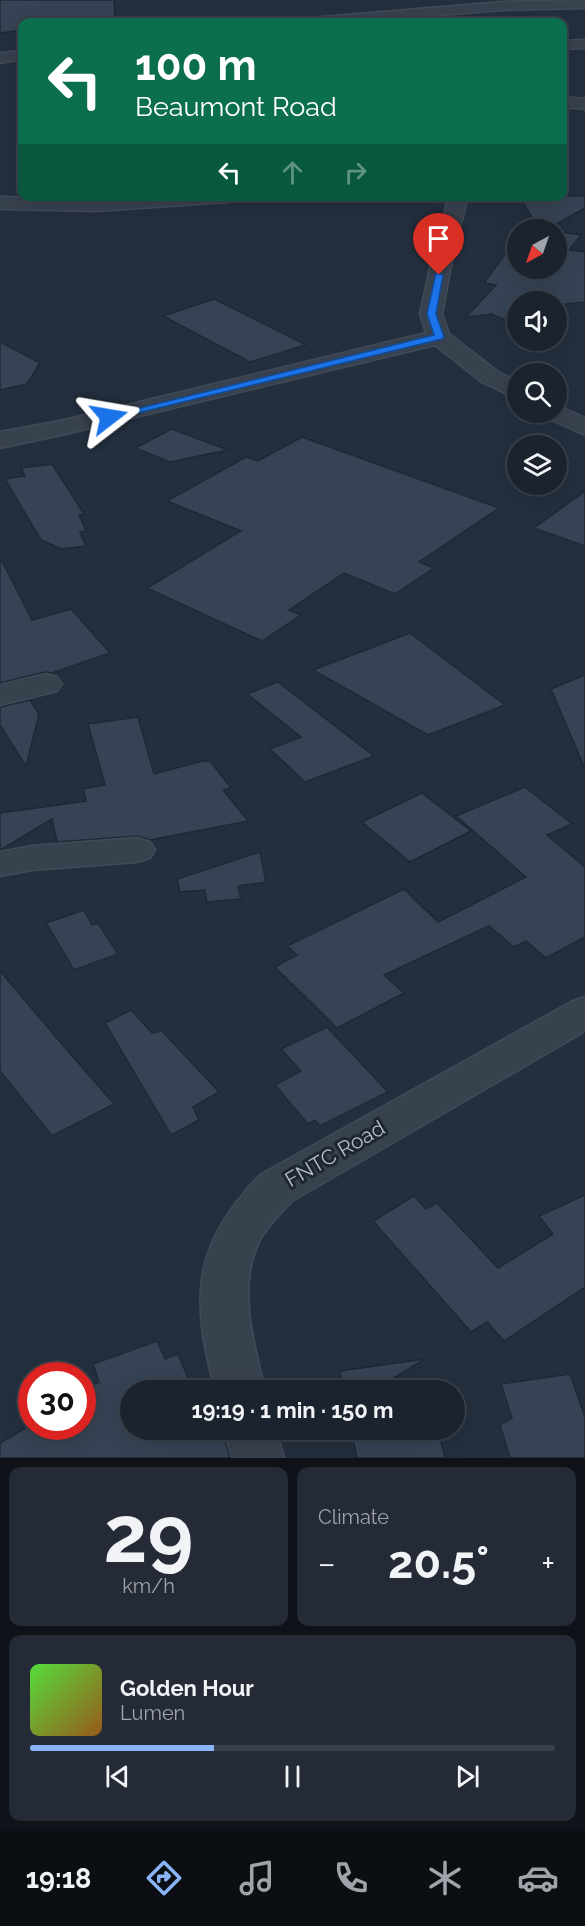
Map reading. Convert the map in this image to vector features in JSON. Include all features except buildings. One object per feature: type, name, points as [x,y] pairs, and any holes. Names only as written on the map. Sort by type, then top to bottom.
[{"type":"street","points":[[379,18],[500,3],[585,4]]},
{"type":"street","points":[[567,45],[585,44]]},
{"type":"street","points":[[0,58],[18,56]]},
{"type":"street","points":[[567,102],[585,104]]},
{"type":"street","points":[[0,202],[102,201]]},
{"type":"street","points":[[458,201],[443,255],[431,314],[439,337],[490,377],[507,386]]},
{"type":"street","points":[[0,440],[65,427],[439,337]]},
{"type":"street","points":[[567,419],[585,428]]},
{"type":"street","points":[[0,695],[46,684]]},
{"type":"street","points":[[0,864],[32,858],[137,850]]},
{"type":"street","name":"FNTC Road","points":[[238,1380],[225,1326],[225,1270],[243,1227],[276,1188],[585,1012]]},
{"type":"street","points":[[253,1440],[258,1458]]},
{"type":"route","points":[[109,417],[439,337],[431,314],[439,275]]}]
